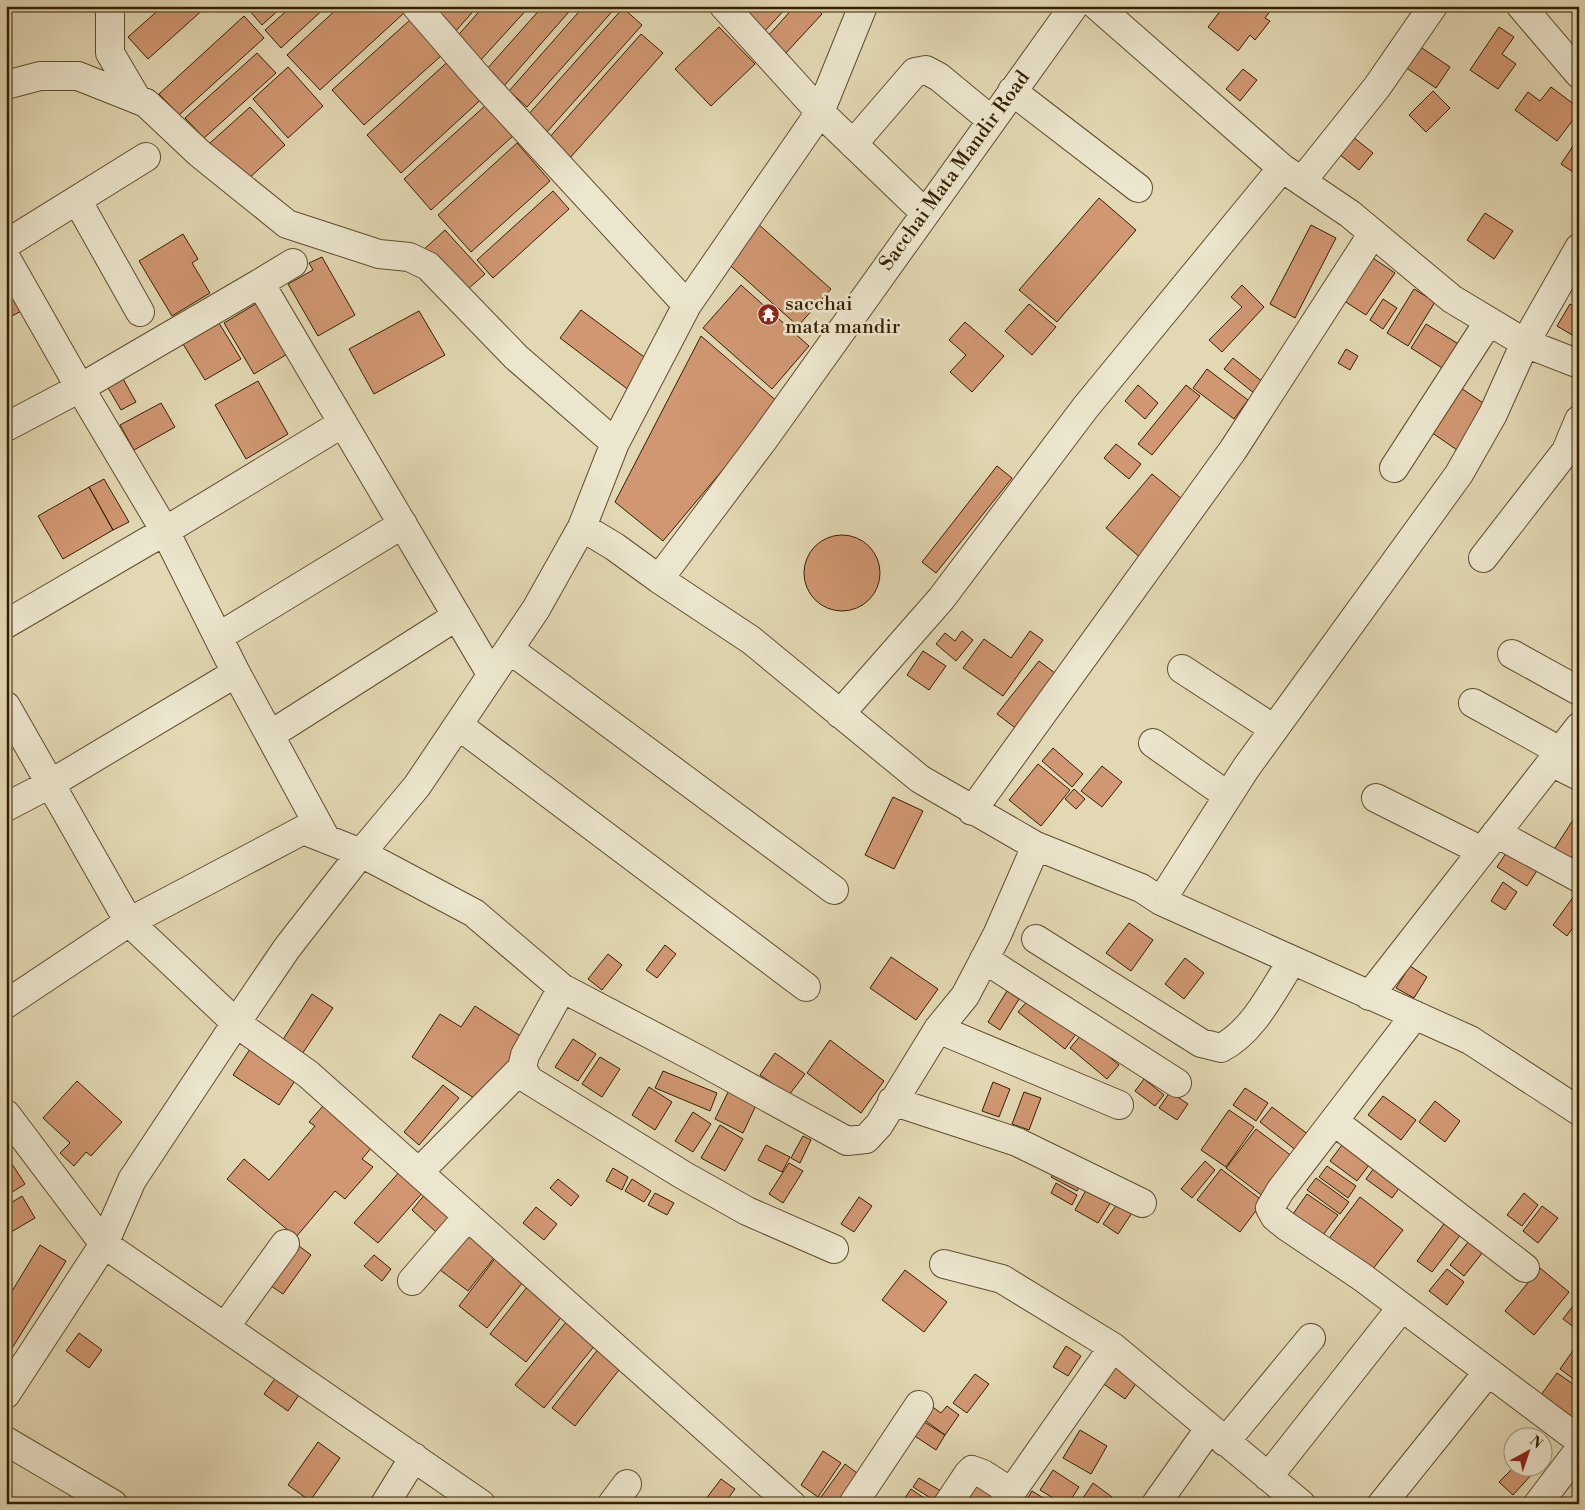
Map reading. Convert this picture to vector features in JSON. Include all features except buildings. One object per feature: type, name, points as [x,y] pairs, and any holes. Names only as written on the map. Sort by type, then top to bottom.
[{"type":"street","points":[[110,6],[110,53],[137,99]]},
{"type":"street","points":[[416,6],[480,80],[687,304]]},
{"type":"street","points":[[724,6],[820,112],[925,213]]},
{"type":"street","name":"Sacchai Mata Mandir Road","points":[[659,579],[764,439],[1074,6]]},
{"type":"street","points":[[1097,6],[1292,175],[1350,214],[1452,299],[1525,343],[1579,364]]},
{"type":"street","points":[[840,714],[941,599],[1085,408],[1292,175],[1377,87],[1433,6]]},
{"type":"street","points":[[1522,6],[1579,74]]},
{"type":"street","points":[[6,1394],[104,1244],[132,1180],[236,1023],[287,948],[361,852],[417,786],[536,609],[582,527],[615,443],[687,304],[820,112],[861,7]]},
{"type":"street","points":[[853,144],[915,72],[926,70],[939,77],[991,120]]},
{"type":"street","points":[[6,85],[40,76],[78,76],[146,102],[199,153],[287,224],[379,254],[409,257],[428,266],[516,357],[615,443]]},
{"type":"street","points":[[1012,91],[1138,188]]},
{"type":"street","points":[[6,244],[146,156]]},
{"type":"street","points":[[77,200],[140,312]]},
{"type":"street","points":[[972,811],[1233,450],[1374,233]]},
{"type":"street","points":[[1161,900],[1274,729],[1459,474],[1497,406],[1525,343],[1579,248]]},
{"type":"street","points":[[6,258],[165,532],[236,672],[326,839]]},
{"type":"street","points":[[6,428],[80,388],[293,263]]},
{"type":"street","points":[[260,283],[492,674]]},
{"type":"street","points":[[1394,468],[1489,321]]},
{"type":"street","points":[[1483,558],[1566,451],[1579,420]]},
{"type":"street","points":[[6,624],[165,532],[343,423]]},
{"type":"street","points":[[218,637],[403,524]]},
{"type":"street","points":[[582,527],[615,546],[659,579],[751,640],[920,779],[972,811],[1036,846],[1140,888],[1161,900],[1292,961],[1470,1040],[1579,1111]]},
{"type":"street","points":[[270,735],[456,616]]},
{"type":"street","points":[[509,649],[834,890]]},
{"type":"street","points":[[1512,654],[1579,691]]},
{"type":"street","points":[[1182,669],[1274,729]]},
{"type":"street","points":[[6,807],[50,784],[236,672]]},
{"type":"street","points":[[1473,703],[1556,757],[1579,776]]},
{"type":"street","points":[[6,706],[129,922],[236,1023],[308,1074],[791,1504]]},
{"type":"street","points":[[458,725],[806,987]]},
{"type":"street","points":[[1369,996],[1579,727]]},
{"type":"street","points":[[1153,743],[1228,796]]},
{"type":"street","points":[[1376,798],[1579,878]]},
{"type":"street","points":[[6,1004],[129,922],[303,830],[361,852],[474,913],[562,988],[705,1063],[847,1141],[866,1139],[879,1125],[938,1029],[965,996],[984,960],[1036,846]]},
{"type":"street","points":[[1036,939],[1201,1043],[1220,1048],[1235,1040],[1247,1028],[1292,961]]},
{"type":"street","points":[[984,960],[1177,1083]]},
{"type":"street","points":[[419,1172],[522,1068],[525,1055],[562,988]]},
{"type":"street","points":[[1415,1015],[1335,1122],[1280,1191],[1270,1208],[1275,1217],[1286,1226],[1402,1307],[1579,1440]]},
{"type":"street","points":[[938,1029],[1119,1105]]},
{"type":"street","points":[[522,1068],[529,1080],[683,1176],[746,1211],[834,1249]]},
{"type":"street","points":[[892,1101],[1017,1142],[1142,1203]]},
{"type":"street","points":[[6,1114],[104,1244],[481,1504]]},
{"type":"street","points":[[1335,1122],[1525,1268]]},
{"type":"street","points":[[412,1281],[468,1216]]},
{"type":"street","points":[[225,1327],[285,1244]]},
{"type":"street","points":[[944,1264],[1002,1279],[1113,1347],[1217,1436],[1301,1504]]},
{"type":"street","points":[[1268,1477],[1402,1307]]},
{"type":"street","points":[[1156,1504],[1217,1436],[1311,1338]]},
{"type":"street","points":[[948,1504],[972,1470],[983,1474],[1007,1498],[1113,1347]]},
{"type":"street","points":[[1382,1504],[1488,1372]]},
{"type":"street","points":[[853,1504],[919,1405]]},
{"type":"street","points":[[6,1440],[113,1504]]},
{"type":"street","points":[[1538,1504],[1579,1450]]},
{"type":"street","points":[[385,1504],[414,1457]]},
{"type":"place","name":"sacchai mata mandir","points":[[769,315]]}]
